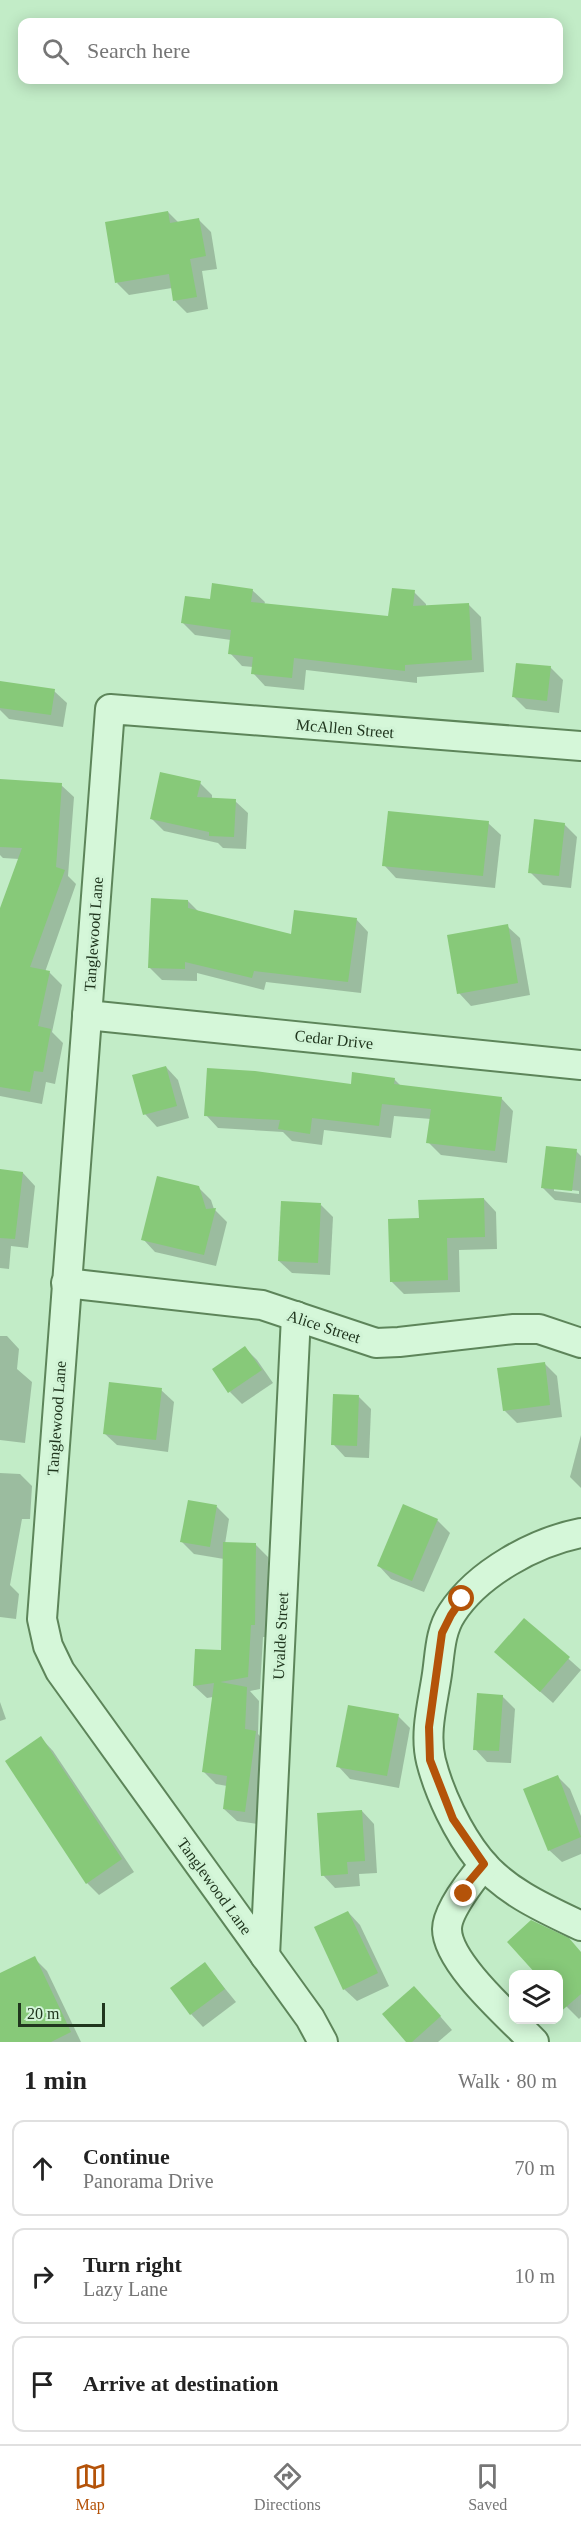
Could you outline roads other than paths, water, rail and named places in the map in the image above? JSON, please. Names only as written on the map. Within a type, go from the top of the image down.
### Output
[{"type":"street","name":"McAllen Street","points":[[110,709],[581,746]]},
{"type":"street","name":"Tanglewood Lane","points":[[110,709],[42,1591],[42,1619],[48,1646],[60,1671],[310,2018],[323,2042]]},
{"type":"street","name":"Cedar Drive","points":[[87,1015],[581,1065]]},
{"type":"street","name":"Alice Street","points":[[66,1283],[262,1305],[376,1342],[399,1342],[514,1329],[539,1329],[581,1343]]},
{"type":"street","name":"Uvalde Street","points":[[265,1956],[296,1316]]},
{"type":"street","points":[[581,1533],[555,1539],[490,1572],[462,1599],[442,1633],[429,1727],[430,1760],[453,1819],[484,1864],[501,1880],[539,1906],[581,1926]]},
{"type":"street","points":[[484,1864],[468,1883],[450,1915],[447,1928],[450,1943],[464,1969],[534,2042]]}]
